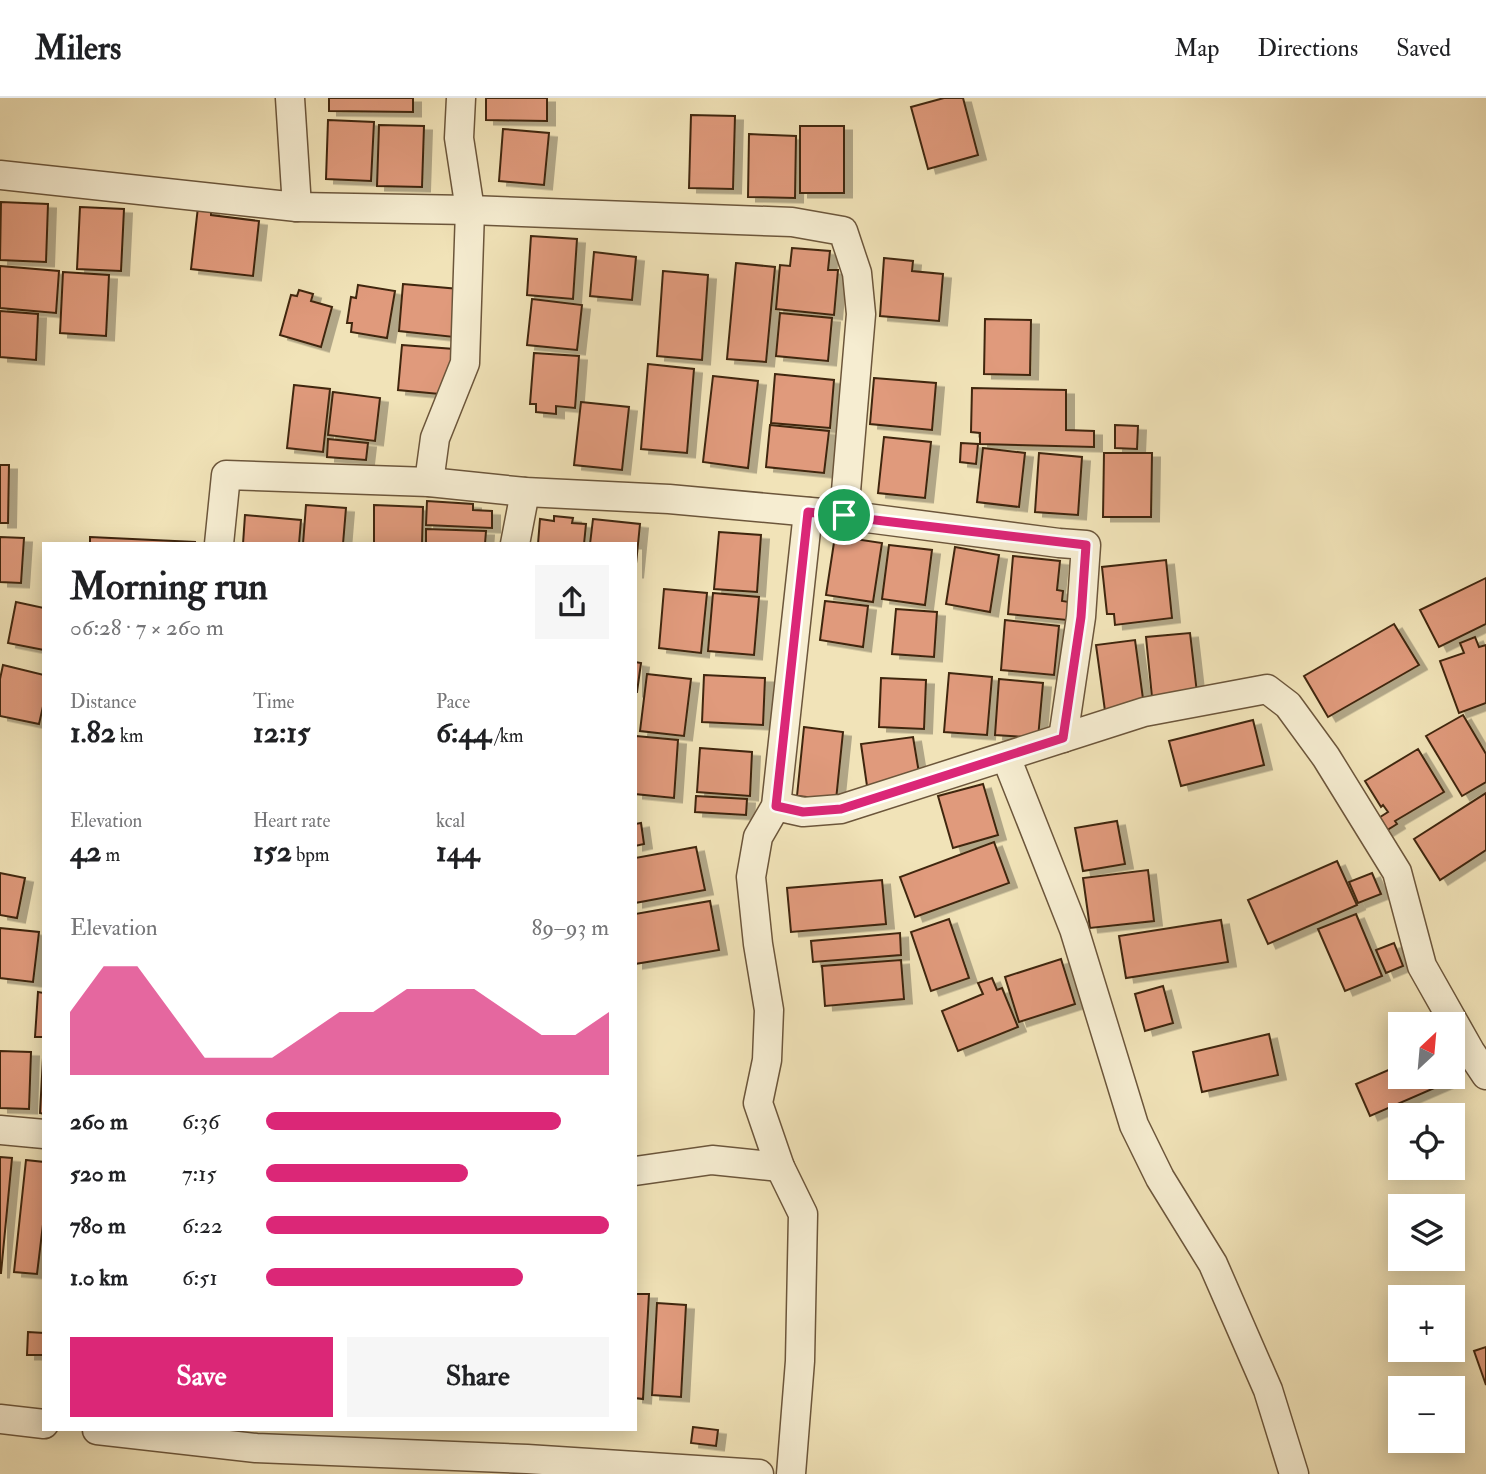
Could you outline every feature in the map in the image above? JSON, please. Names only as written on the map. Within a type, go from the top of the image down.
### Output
[{"type":"street","points":[[290,98],[297,207]]},
{"type":"street","points":[[429,482],[435,438],[465,363],[470,210],[459,138],[461,98]]},
{"type":"street","points":[[0,175],[297,207],[470,210],[792,222],[843,231],[858,273],[861,314],[844,515]]},
{"type":"street","points":[[219,542],[226,475],[429,482],[525,492],[669,499],[844,515],[1086,545],[1081,617],[1063,738]]},
{"type":"street","points":[[515,542],[525,492]]},
{"type":"street","points":[[791,1474],[800,1361],[803,1214],[780,1167],[758,1103],[767,1060],[769,1010],[751,877],[758,837],[776,806],[808,512]]},
{"type":"street","points":[[776,806],[803,812],[841,809],[1143,712],[1267,690],[1288,705],[1326,757],[1397,872],[1422,966],[1469,1051],[1486,1075]]},
{"type":"street","points":[[1006,757],[1074,929],[1134,1125],[1160,1178],[1213,1264],[1268,1390],[1294,1474]]},
{"type":"street","points":[[0,1130],[42,1134]]},
{"type":"street","points":[[637,1171],[712,1160],[780,1167]]},
{"type":"street","points":[[0,1419],[42,1424]]},
{"type":"street","points":[[106,1431],[256,1448],[527,1459],[759,1474]]},
{"type":"building","points":[[329,98],[413,98],[413,112],[329,111]]},
{"type":"building","points":[[486,98],[547,98],[547,121],[486,120]]},
{"type":"building","points":[[944,98],[963,98],[978,155],[928,169],[911,107]]},
{"type":"building","points":[[691,115],[735,116],[733,189],[689,188]]},
{"type":"building","points":[[328,120],[374,122],[371,181],[326,179]]},
{"type":"building","points":[[379,125],[424,126],[422,187],[377,186]]},
{"type":"building","points":[[800,126],[844,126],[844,193],[800,193]]},
{"type":"building","points":[[503,129],[549,133],[544,185],[499,181]]},
{"type":"building","points":[[749,134],[796,136],[795,198],[748,197]]},
{"type":"building","points":[[1,202],[48,204],[46,262],[0,260]]},
{"type":"building","points":[[80,207],[124,209],[121,271],[77,269]]},
{"type":"building","points":[[198,207],[211,209],[211,215],[259,221],[253,276],[191,269]]},
{"type":"building","points":[[531,236],[577,239],[573,299],[527,295]]},
{"type":"building","points":[[792,248],[830,251],[828,270],[838,270],[834,315],[776,309],[780,265],[790,266]]},
{"type":"building","points":[[594,252],[636,257],[632,300],[590,296]]},
{"type":"building","points":[[884,258],[913,261],[912,271],[943,274],[939,321],[880,316]]},
{"type":"building","points":[[736,263],[775,267],[766,362],[727,359]]},
{"type":"building","points":[[0,266],[59,271],[56,313],[0,308]]},
{"type":"building","points":[[663,271],[708,275],[702,360],[657,356]]},
{"type":"building","points":[[63,272],[109,275],[106,336],[60,333]]},
{"type":"building","points":[[403,284],[459,289],[454,337],[399,331]]},
{"type":"building","points":[[358,285],[395,291],[387,338],[351,332],[352,323],[347,323],[351,297],[356,298]]},
{"type":"building","points":[[299,290],[313,294],[311,301],[332,307],[321,347],[280,335],[291,295],[297,296]]},
{"type":"building","points":[[532,299],[582,305],[577,350],[527,345]]},
{"type":"building","points":[[0,311],[38,314],[36,360],[0,357]]},
{"type":"building","points":[[780,313],[832,318],[828,361],[776,356]]},
{"type":"building","points":[[985,319],[1031,320],[1030,375],[984,374]]},
{"type":"building","points":[[402,345],[454,349],[450,395],[398,390]]},
{"type":"building","points":[[534,353],[579,356],[575,408],[556,406],[556,414],[536,412],[536,404],[530,404]]},
{"type":"building","points":[[648,364],[694,369],[687,453],[641,449]]},
{"type":"building","points":[[775,374],[834,380],[830,428],[771,423]]},
{"type":"building","points":[[713,376],[758,381],[748,468],[703,462]]},
{"type":"building","points":[[874,378],[936,383],[932,430],[870,424]]},
{"type":"building","points":[[294,385],[330,389],[323,452],[287,448]]},
{"type":"building","points":[[972,388],[1066,390],[1066,430],[1094,431],[1094,447],[980,444],[980,433],[971,432]]},
{"type":"building","points":[[333,392],[380,398],[375,441],[328,435]]},
{"type":"building","points":[[581,402],[629,407],[622,470],[574,465]]},
{"type":"building","points":[[770,425],[829,431],[824,473],[766,467]]},
{"type":"building","points":[[1115,425],[1138,426],[1137,449],[1115,448]]},
{"type":"building","points":[[884,437],[931,442],[925,498],[878,493]]},
{"type":"building","points":[[328,439],[368,443],[366,460],[327,457]]},
{"type":"building","points":[[961,443],[978,444],[976,464],[960,462]]},
{"type":"building","points":[[983,448],[1025,453],[1019,507],[977,502]]},
{"type":"building","points":[[1039,453],[1082,457],[1078,515],[1035,512]]},
{"type":"building","points":[[1104,453],[1152,453],[1151,517],[1103,517]]},
{"type":"building","points":[[0,465],[9,465],[8,523],[0,523]]},
{"type":"building","points":[[427,501],[473,504],[473,510],[492,511],[492,528],[426,525]]},
{"type":"building","points":[[306,505],[346,508],[343,542],[303,542]]},
{"type":"building","points":[[374,505],[423,507],[422,542],[374,542]]},
{"type":"building","points":[[245,515],[301,520],[299,542],[243,542]]},
{"type":"building","points":[[554,516],[573,518],[572,523],[586,524],[584,542],[538,542],[540,519],[554,521]]},
{"type":"building","points":[[593,519],[640,524],[637,554],[637,542],[590,542]]},
{"type":"building","points":[[426,529],[486,531],[485,542],[426,542]]},
{"type":"building","points":[[719,532],[761,535],[757,592],[714,589]]},
{"type":"building","points":[[835,536],[882,543],[873,602],[826,595]]},
{"type":"building","points":[[0,537],[24,538],[21,583],[0,582]]},
{"type":"building","points":[[90,537],[195,542],[90,542]]},
{"type":"building","points":[[889,545],[932,550],[925,605],[882,599]]},
{"type":"building","points":[[955,547],[999,555],[990,612],[946,604]]},
{"type":"building","points":[[1013,556],[1060,561],[1057,590],[1063,591],[1062,601],[1069,602],[1067,620],[1008,614]]},
{"type":"building","points":[[1166,560],[1172,618],[1115,625],[1114,614],[1107,614],[1102,567]]},
{"type":"building","points":[[1486,578],[1486,624],[1439,647],[1420,610]]},
{"type":"building","points":[[664,589],[707,593],[701,653],[659,648]]},
{"type":"building","points":[[713,593],[759,597],[754,655],[708,651]]},
{"type":"building","points":[[825,601],[868,606],[863,647],[820,640]]},
{"type":"building","points":[[16,602],[42,608],[42,650],[8,643]]},
{"type":"building","points":[[896,609],[937,612],[934,657],[892,654]]},
{"type":"building","points":[[1005,620],[1059,626],[1054,675],[1001,670]]},
{"type":"building","points":[[1394,624],[1419,665],[1328,717],[1304,676]]},
{"type":"building","points":[[1190,633],[1197,693],[1152,697],[1146,637]]},
{"type":"building","points":[[1475,637],[1479,647],[1486,645],[1486,703],[1459,713],[1440,661],[1464,653],[1460,643]]},
{"type":"building","points":[[1135,640],[1144,706],[1105,711],[1096,645]]},
{"type":"building","points":[[637,662],[641,663],[637,692]]},
{"type":"building","points":[[3,665],[42,675],[42,711],[39,724],[0,716],[0,679]]},
{"type":"building","points":[[949,673],[992,677],[987,735],[944,732]]},
{"type":"building","points":[[647,674],[691,679],[684,736],[640,731]]},
{"type":"building","points":[[704,675],[765,678],[763,725],[702,722]]},
{"type":"building","points":[[881,678],[926,680],[924,729],[879,727]]},
{"type":"building","points":[[999,679],[1043,683],[1038,738],[995,735]]},
{"type":"building","points":[[1463,715],[1486,754],[1486,782],[1462,796],[1426,736]]},
{"type":"building","points":[[1253,720],[1264,765],[1181,786],[1169,741]]},
{"type":"building","points":[[804,727],[843,732],[836,800],[797,796]]},
{"type":"building","points":[[637,736],[678,740],[674,798],[637,794]]},
{"type":"building","points":[[913,737],[920,779],[867,786],[861,744]]},
{"type":"building","points":[[700,748],[752,752],[750,796],[697,792]]},
{"type":"building","points":[[1418,749],[1444,792],[1395,821],[1397,824],[1384,832],[1377,819],[1388,812],[1383,805],[1381,807],[1365,781]]},
{"type":"building","points":[[983,784],[998,835],[953,848],[938,796]]},
{"type":"building","points":[[1486,793],[1486,850],[1440,880],[1414,839]]},
{"type":"building","points":[[696,796],[747,799],[746,815],[695,812]]},
{"type":"building","points":[[1117,821],[1125,864],[1083,871],[1075,828]]},
{"type":"building","points":[[641,823],[644,844],[637,846],[637,824]]},
{"type":"building","points":[[994,842],[1009,883],[915,917],[900,877]]},
{"type":"building","points":[[696,847],[705,890],[637,903],[637,858]]},
{"type":"building","points":[[1337,861],[1357,905],[1268,944],[1248,900]]},
{"type":"building","points":[[1148,870],[1154,921],[1090,928],[1083,878]]},
{"type":"building","points":[[0,873],[25,878],[17,918],[0,915]]},
{"type":"building","points":[[1372,873],[1381,894],[1358,903],[1349,882]]},
{"type":"building","points":[[882,880],[886,924],[791,932],[787,888]]},
{"type":"building","points":[[710,901],[719,950],[637,964],[637,914]]},
{"type":"building","points":[[1356,914],[1382,976],[1345,991],[1318,929]]},
{"type":"building","points":[[949,919],[969,978],[931,991],[911,932]]},
{"type":"building","points":[[1221,920],[1228,962],[1126,978],[1119,936]]},
{"type":"building","points":[[0,928],[39,932],[33,982],[0,978]]},
{"type":"building","points":[[900,933],[901,955],[813,962],[811,941]]},
{"type":"building","points":[[1394,943],[1403,966],[1386,973],[1376,950]]},
{"type":"building","points":[[1061,959],[1075,1004],[1019,1022],[1005,977]]},
{"type":"building","points":[[901,960],[904,999],[825,1006],[822,966]]},
{"type":"building","points":[[992,978],[997,990],[1002,988],[1018,1027],[958,1051],[942,1011],[983,994],[978,983]]},
{"type":"building","points":[[1163,986],[1173,1023],[1145,1031],[1135,994]]},
{"type":"building","points":[[38,992],[42,993],[42,1037],[35,1037]]},
{"type":"building","points":[[1269,1034],[1278,1075],[1202,1092],[1193,1052]]},
{"type":"building","points":[[0,1051],[31,1052],[29,1109],[0,1108]]},
{"type":"building","points":[[1388,1070],[1388,1089],[1432,1089],[1400,1103],[1388,1103],[1388,1108],[1370,1116],[1356,1084]]},
{"type":"building","points":[[42,1076],[42,1114],[40,1113]]},
{"type":"building","points":[[0,1157],[12,1158],[1,1273],[0,1273]]},
{"type":"building","points":[[26,1160],[42,1162],[42,1233],[37,1274],[14,1272]]},
{"type":"building","points":[[637,1294],[649,1294],[643,1399],[637,1398]]},
{"type":"building","points":[[657,1303],[686,1305],[681,1397],[652,1395]]},
{"type":"building","points":[[28,1332],[42,1333],[42,1355],[27,1355]]},
{"type":"building","points":[[1486,1347],[1486,1385],[1474,1351]]},
{"type":"building","points":[[693,1427],[718,1430],[716,1446],[691,1443]]},
{"type":"route","points":[[808,512],[844,515],[1086,545],[1081,617],[1063,738],[841,809],[803,812],[776,806],[808,512]]}]
